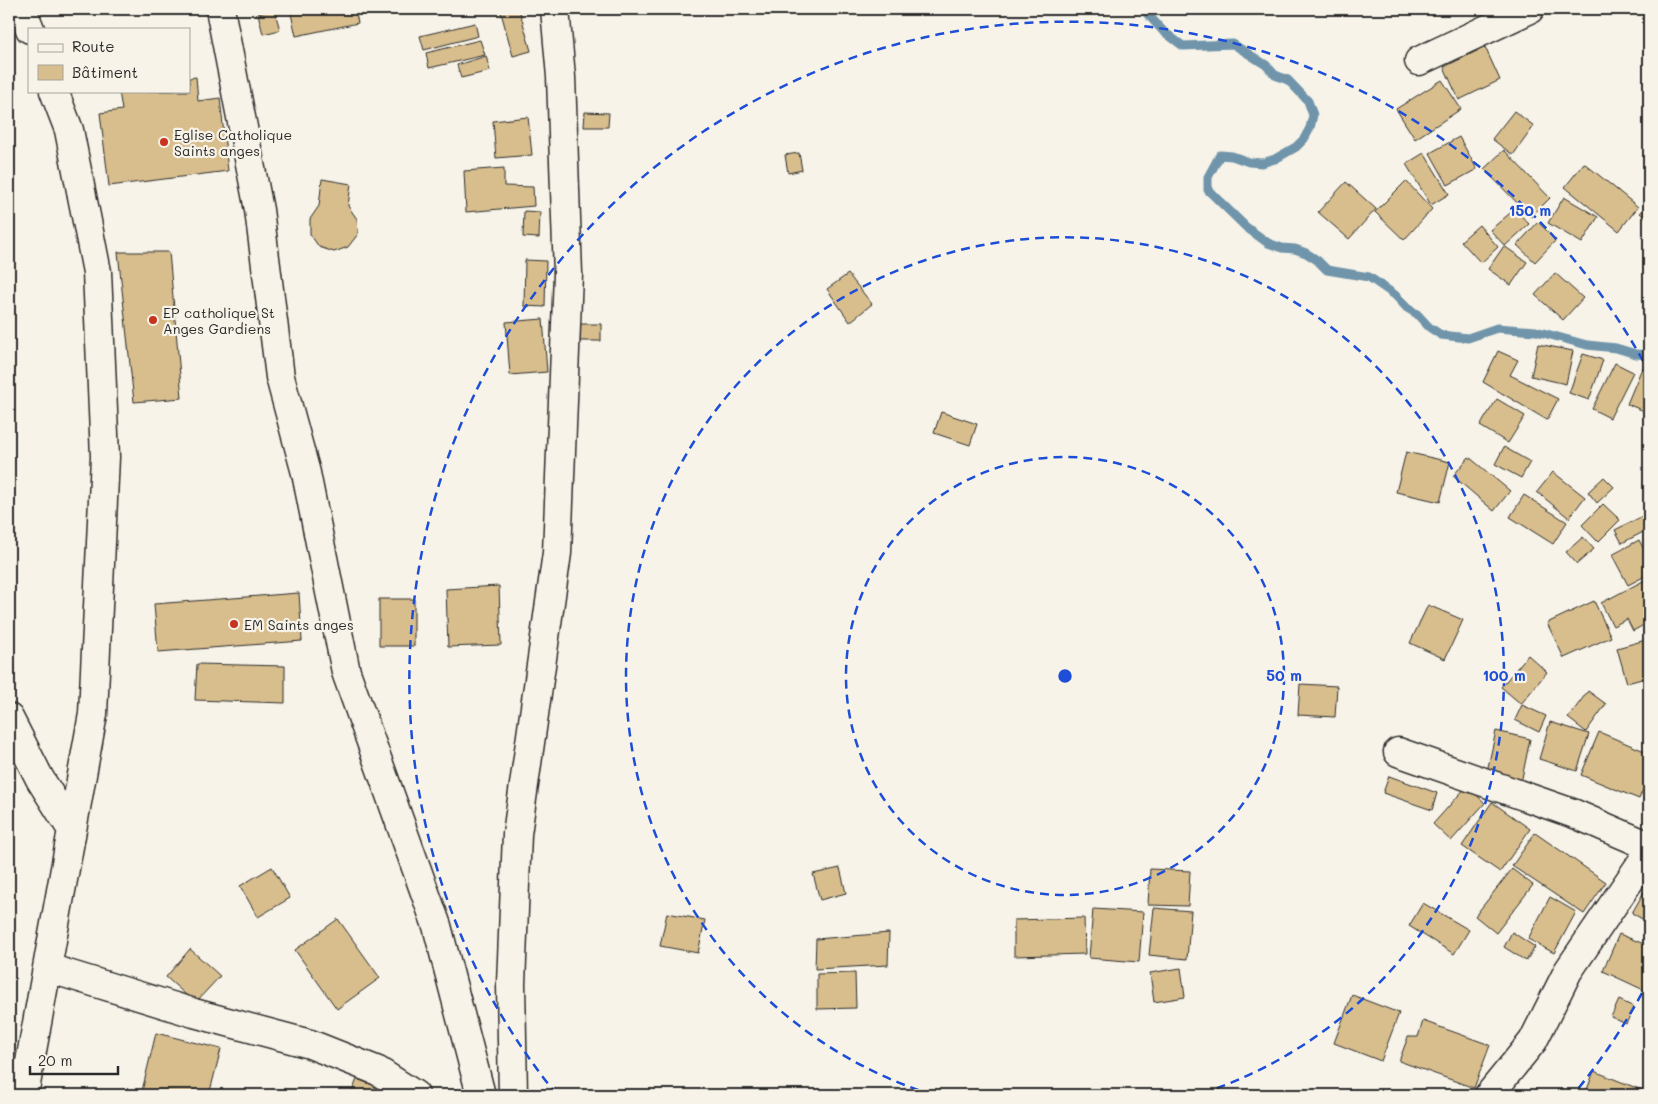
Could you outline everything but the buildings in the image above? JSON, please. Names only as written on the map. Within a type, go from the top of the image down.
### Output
[{"type":"street","points":[[22,9],[30,28]]},
{"type":"street","points":[[220,9],[259,210],[280,378],[306,473],[346,672],[437,926],[481,1095]]},
{"type":"street","points":[[513,1095],[512,984],[518,834],[557,553],[568,274],[562,77],[555,9]]},
{"type":"street","points":[[1419,61],[1530,9]]},
{"type":"street","points":[[24,1095],[93,714],[105,457],[97,272],[69,130],[54,92]]},
{"type":"street","points":[[9,718],[40,779],[72,830]]},
{"type":"street","points":[[1398,752],[1575,814],[1649,846]]},
{"type":"street","points":[[1489,1095],[1533,1041],[1568,971],[1649,852]]},
{"type":"street","points":[[48,968],[194,1013],[310,1044],[378,1071],[415,1095]]},
{"type":"waterway","points":[[1143,9],[1163,31],[1183,46],[1233,44],[1266,65],[1275,75],[1288,80],[1308,101],[1313,115],[1310,128],[1304,139],[1296,147],[1275,159],[1262,163],[1220,155],[1208,177],[1208,190],[1246,227],[1268,243],[1306,253],[1327,270],[1369,277],[1395,295],[1407,308],[1417,314],[1429,327],[1441,335],[1468,338],[1497,328],[1536,331],[1587,345],[1616,348],[1636,354],[1649,355]]},
{"type":"place","name":"Eglise Catholique Saints anges","points":[[164,142]]},
{"type":"place","name":"EP catholique St Anges Gardiens","points":[[153,320]]},
{"type":"place","name":"EM Saints anges","points":[[234,624]]}]
